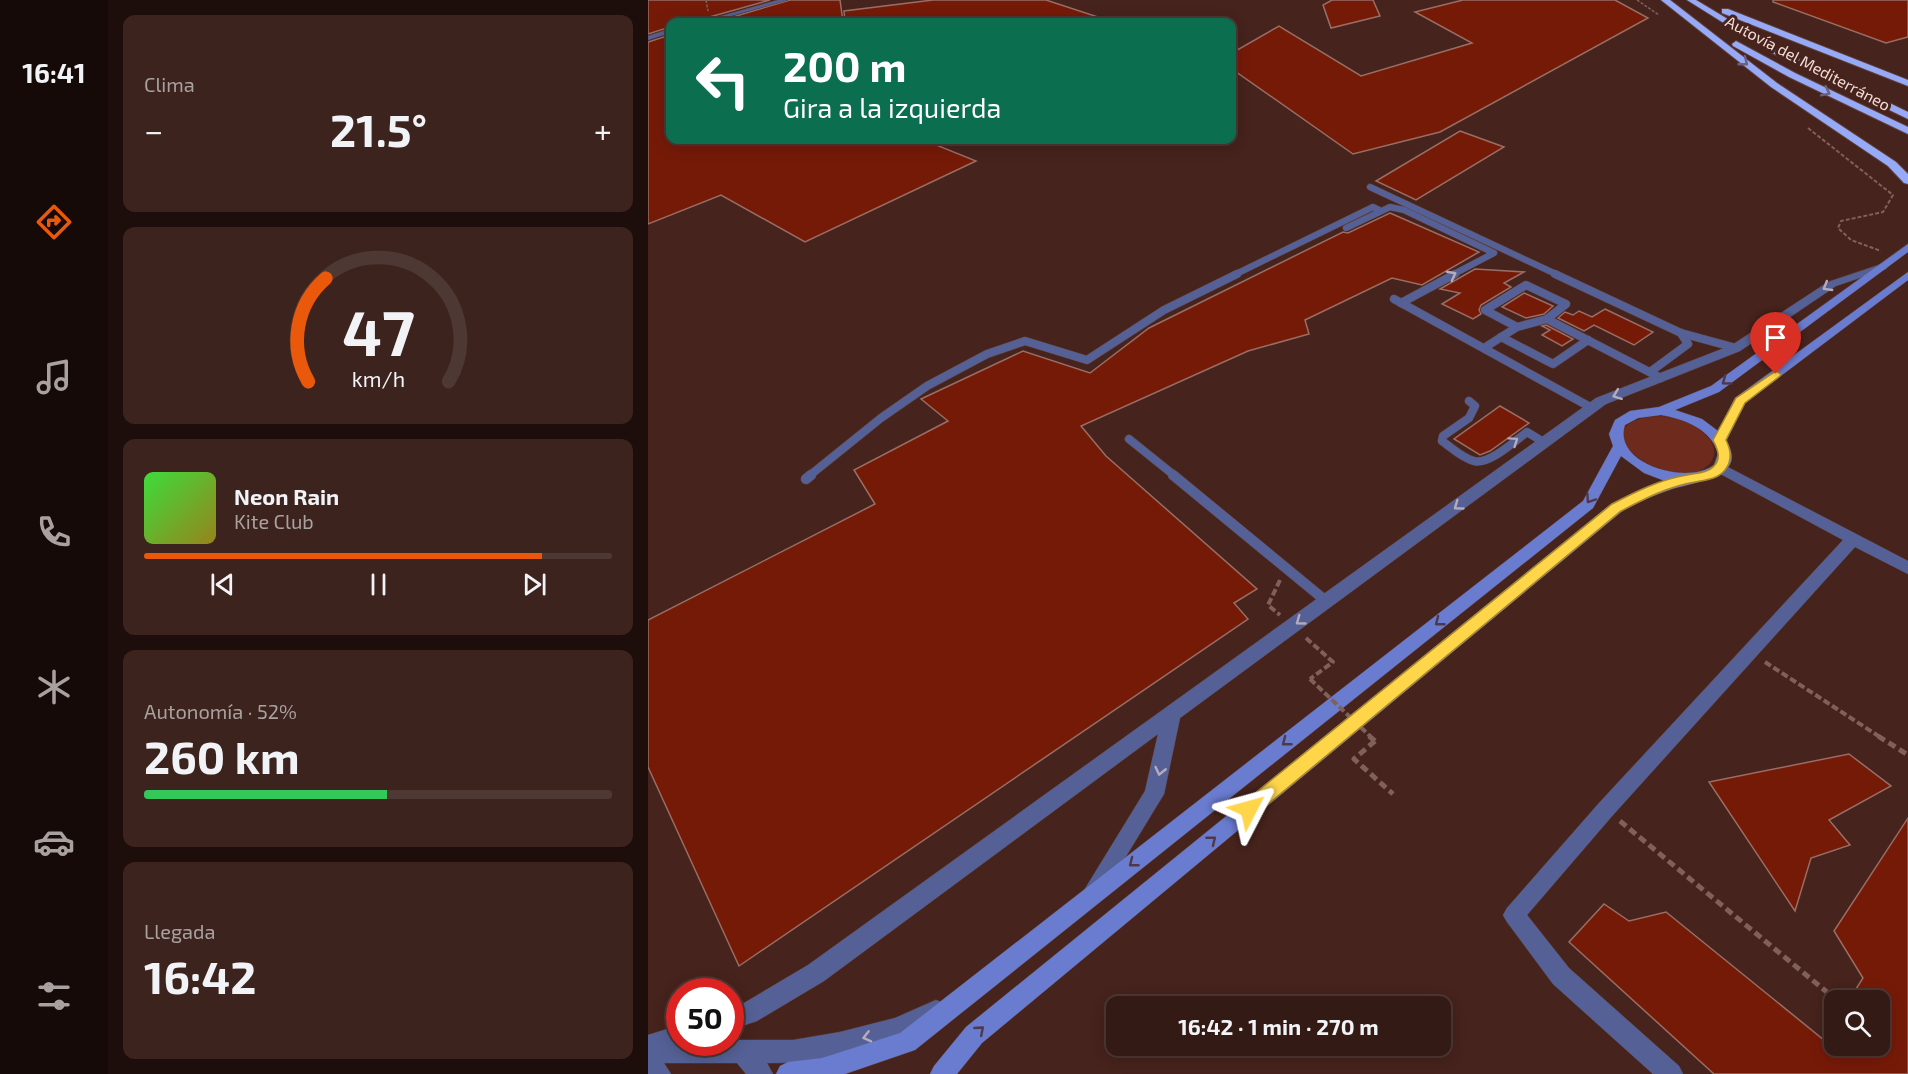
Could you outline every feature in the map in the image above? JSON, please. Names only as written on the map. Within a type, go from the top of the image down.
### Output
[{"type":"highway","name":"Autovía del Mediterráneo","points":[[1666,0],[1766,61],[1908,131]]},
{"type":"highway","points":[[1666,0],[1774,85],[1892,164],[1908,181]]},
{"type":"highway","name":"Autovía del Mediterráneo","points":[[1690,0],[1773,50],[1908,116]]},
{"type":"highway","points":[[1702,0],[1754,23],[1908,83]]},
{"type":"main road","points":[[1683,480],[1663,477],[1644,470],[1629,460],[1619,448],[1615,438],[1616,428],[1622,420],[1632,415],[1661,411],[1715,389],[1908,247]]},
{"type":"main road","points":[[1719,440],[1740,401],[1908,275]]},
{"type":"main road","points":[[942,1074],[974,1035],[1616,508],[1642,494],[1683,480],[1705,477],[1720,468],[1725,459],[1719,440],[1695,421],[1661,411]]},
{"type":"main road","points":[[788,1074],[829,1072],[907,1042],[1588,504],[1619,448]]},
{"type":"street","points":[[718,18],[785,0]]},
{"type":"street","points":[[648,38],[666,32]]},
{"type":"street","points":[[744,1015],[816,974],[1601,401],[1655,375],[1736,348],[1832,284],[1888,261]]},
{"type":"street","points":[[1720,468],[1908,568]]},
{"type":"street","points":[[1671,1074],[1561,976],[1514,915],[1606,809],[1853,539]]},
{"type":"street","points":[[1089,898],[1154,794],[1172,714]]},
{"type":"street","points":[[744,1051],[793,1052],[840,1044],[897,1029],[960,1000]]},
{"type":"street","points":[[648,1049],[666,1042]]},
{"type":"street","points":[[648,1049],[666,1049]]},
{"type":"street","points":[[744,1053],[761,1074]]},
{"type":"street","points":[[648,1063],[659,1074]]},
{"type":"lane","points":[[1370,187],[1681,333],[1736,348]]},
{"type":"lane","points":[[806,479],[881,418],[918,392],[987,354],[1025,341],[1088,360],[1164,310],[1373,207],[1379,210]]},
{"type":"lane","points":[[1280,254],[1286,255],[1390,207],[1404,210],[1494,253],[1397,301],[1592,408]]},
{"type":"lane","points":[[1484,348],[1517,327],[1547,319],[1566,304],[1526,285],[1485,310],[1517,327]]},
{"type":"lane","points":[[1547,319],[1655,375],[1688,344],[1681,333]]},
{"type":"lane","points":[[1501,338],[1553,364],[1588,340]]},
{"type":"lane","points":[[1468,401],[1475,406],[1470,418],[1443,436],[1442,441],[1469,459],[1479,462],[1487,460],[1527,432],[1545,443]]},
{"type":"lane","points":[[1129,439],[1326,601]]},
{"type":"path","points":[[1637,0],[1663,18]]},
{"type":"path","points":[[1802,123],[1893,195],[1883,212],[1852,216],[1841,221],[1838,228],[1851,240],[1888,261]]},
{"type":"path","points":[[1316,646],[1333,662],[1310,679],[1375,741],[1354,759],[1393,794]]},
{"type":"path","points":[[1749,652],[1908,755]]},
{"type":"path","points":[[1606,809],[1824,990]]},
{"type":"shaded area","points":[[1660,416],[1683,421],[1703,432],[1710,439],[1714,453],[1709,465],[1695,472],[1668,471],[1651,465],[1627,446],[1623,436],[1626,427],[1638,420]]},
{"type":"building","points":[[648,0],[770,0],[706,18],[666,18],[666,28],[648,34]]},
{"type":"building","points":[[790,0],[840,0],[842,18],[729,18]]},
{"type":"building","points":[[933,0],[1046,0],[1101,18],[845,18],[844,11]]},
{"type":"building","points":[[1332,0],[1373,0],[1380,16],[1331,28],[1323,5]]},
{"type":"building","points":[[1463,0],[1615,0],[1648,18],[1440,132],[1353,154],[1236,72],[1236,51],[1279,26],[1361,76],[1472,43],[1415,12]]},
{"type":"building","points":[[1773,0],[1908,0],[1908,37],[1886,43],[1773,2]]},
{"type":"building","points":[[666,36],[666,144],[934,144],[976,161],[805,242],[721,195],[648,224],[648,42]]},
{"type":"building","points":[[1460,131],[1504,147],[1416,200],[1376,181]]},
{"type":"building","points":[[1390,213],[1479,252],[1422,285],[1392,278],[1305,320],[1309,334],[1248,351],[1081,426],[1106,456],[1257,589],[1234,603],[1248,619],[739,966],[648,767],[648,620],[875,504],[854,470],[948,421],[921,399],[1023,351],[1090,373],[1149,328],[1343,232],[1348,233]]},
{"type":"building","points":[[1475,269],[1524,272],[1504,283],[1511,287],[1481,305],[1479,310],[1481,314],[1473,319],[1442,304],[1460,293],[1440,289]]},
{"type":"building","points":[[1524,293],[1553,306],[1544,314],[1526,318],[1502,307]]},
{"type":"building","points":[[1605,309],[1653,332],[1634,345],[1594,325],[1584,331],[1558,318],[1565,312],[1573,315],[1579,311],[1592,317]]},
{"type":"building","points":[[1546,325],[1573,339],[1562,346],[1542,335],[1550,330],[1542,326]]},
{"type":"building","points":[[1500,406],[1529,423],[1490,451],[1480,455],[1454,439]]},
{"type":"building","points":[[1849,754],[1891,786],[1829,820],[1850,845],[1811,858],[1795,911],[1709,782]]},
{"type":"building","points":[[1908,818],[1908,1074],[1714,1074],[1569,942],[1604,904],[1629,921],[1666,912],[1824,1040],[1824,1056],[1890,1056],[1890,990],[1855,990],[1863,978],[1834,931]]},
{"type":"route","points":[[1249,809],[1616,508],[1642,494],[1683,480],[1711,475],[1720,468],[1725,459],[1719,440],[1740,401],[1776,374]]}]
